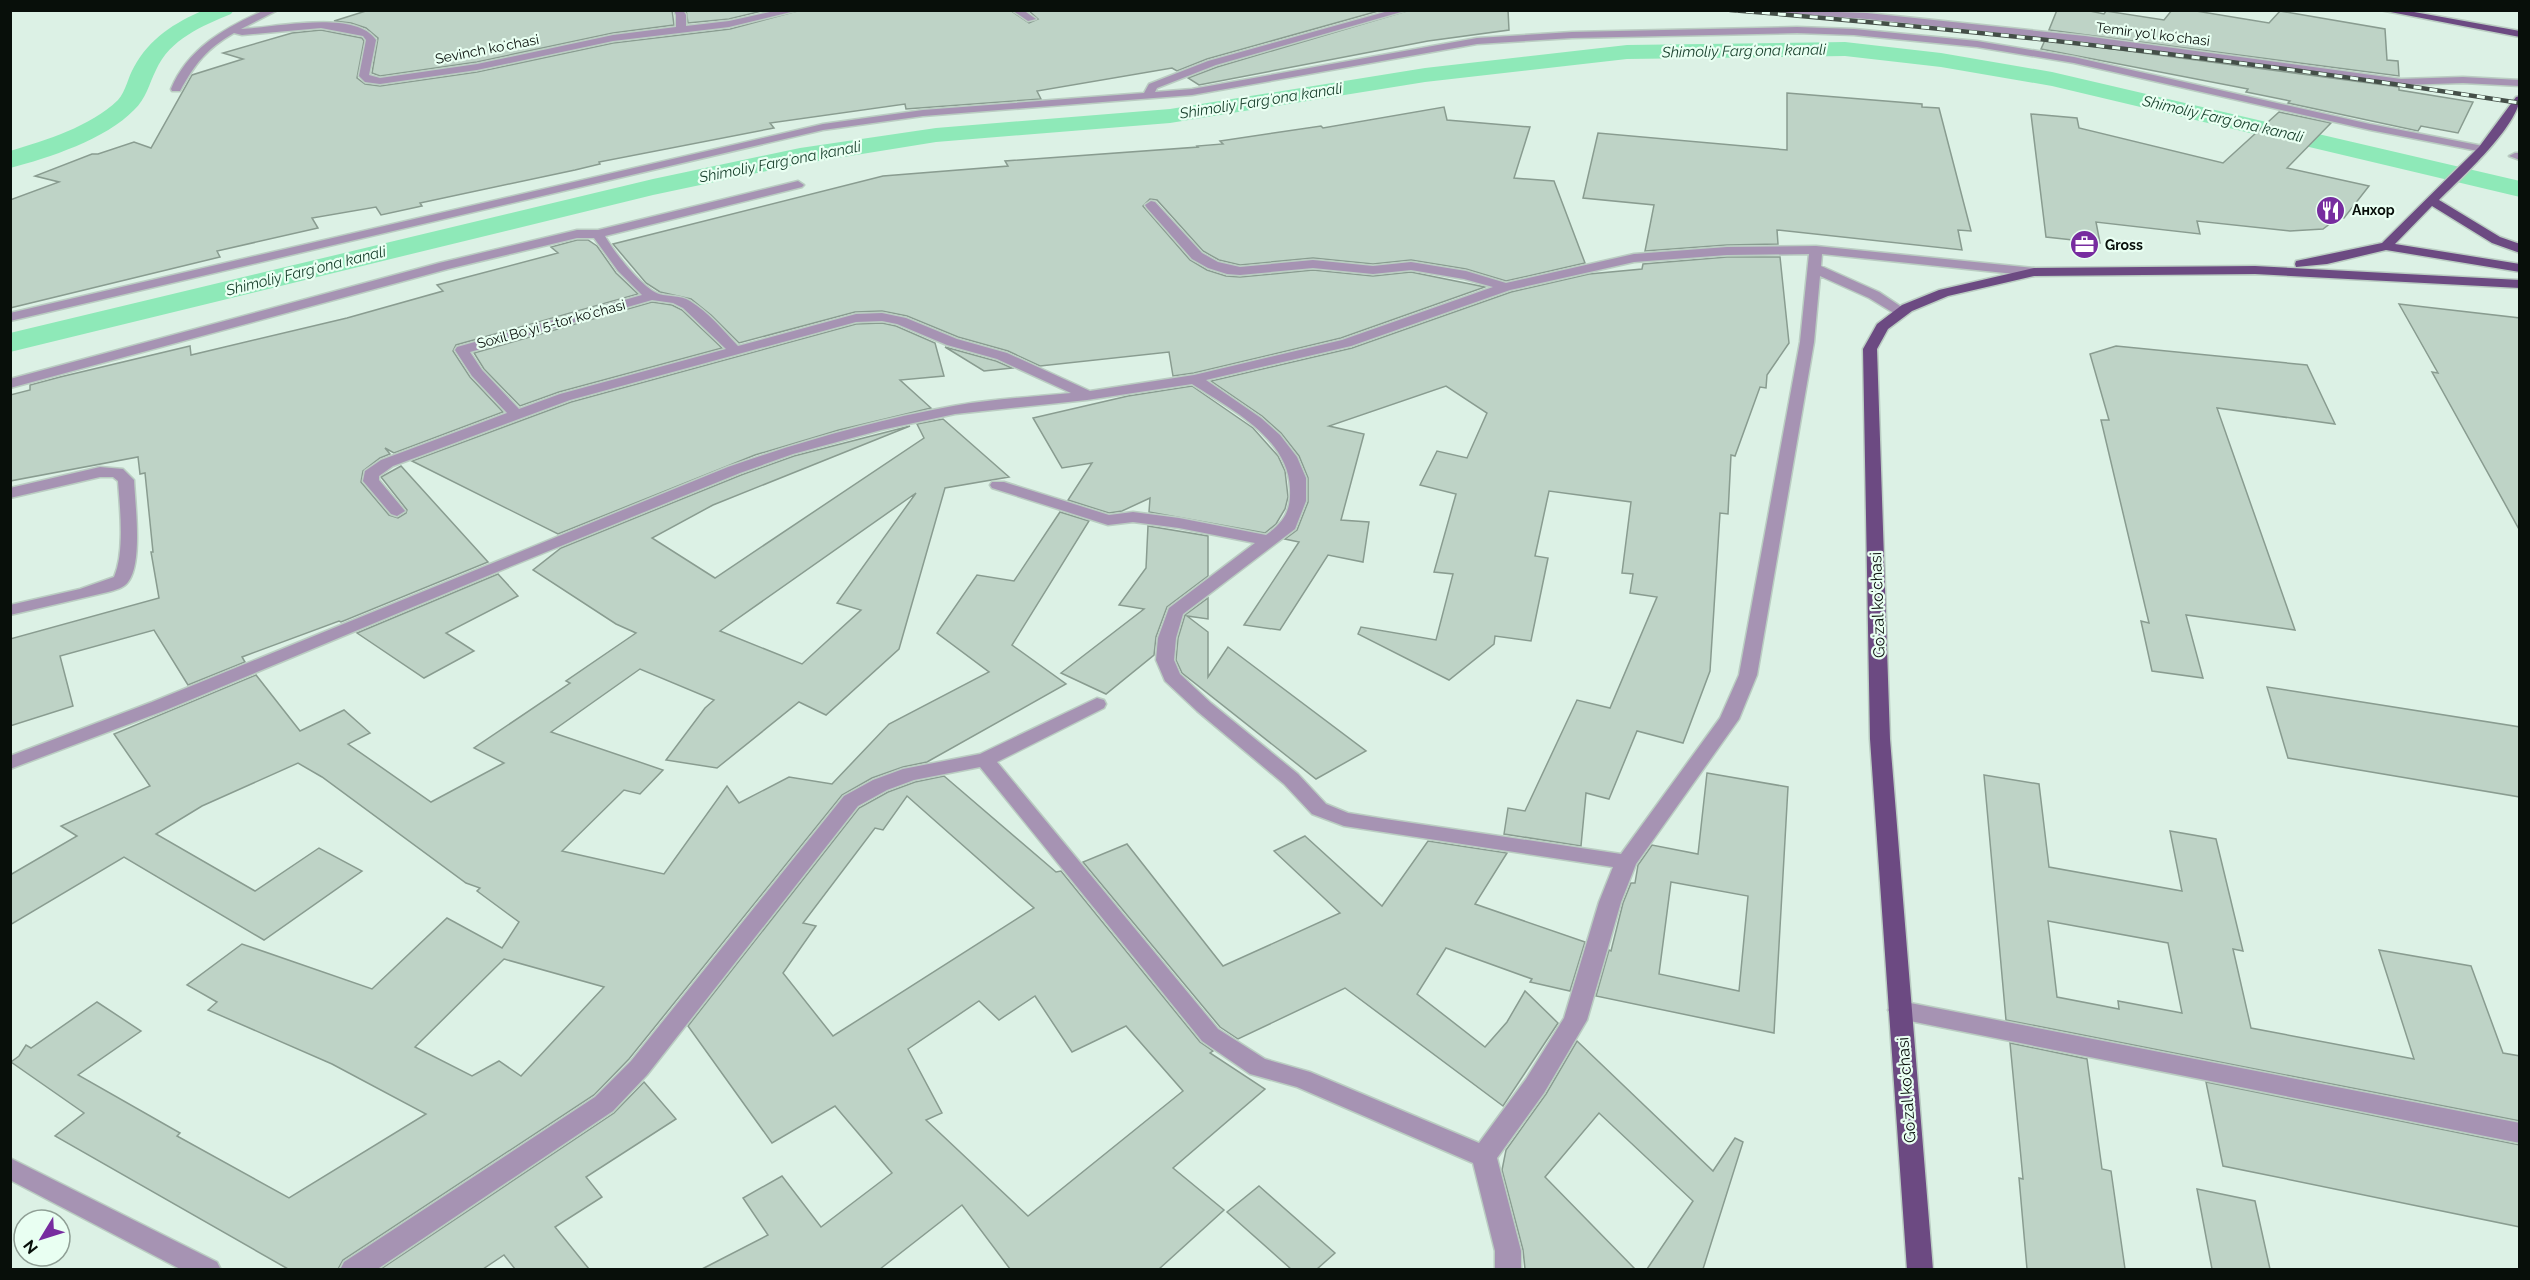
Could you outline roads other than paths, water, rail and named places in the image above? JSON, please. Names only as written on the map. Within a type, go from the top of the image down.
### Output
[{"type":"main road","points":[[2384,10],[2520,34]]},
{"type":"main road","points":[[2439,10],[2499,19]]},
{"type":"main road","points":[[2386,246],[2483,149],[2520,99]]},
{"type":"main road","points":[[2436,196],[2496,240],[2520,249]]},
{"type":"main road","points":[[2255,270],[2327,260],[2386,246],[2520,268]]},
{"type":"main road","points":[[2255,270],[2520,284]]},
{"type":"main road","name":"Goʻzal koʻchasi","points":[[1920,1269],[1880,739],[1870,349],[1882,327],[1907,308],[1944,293],[2034,272],[2255,270]]},
{"type":"street","points":[[176,89],[187,68],[233,30],[274,10]]},
{"type":"street","points":[[678,10],[681,30]]},
{"type":"street","name":"Sevinch koʻchasi","points":[[233,30],[242,32],[314,25],[350,27],[367,34],[371,40],[364,76],[369,80],[380,81],[477,67],[613,38],[729,24],[795,10]]},
{"type":"street","points":[[1016,10],[1031,20]]},
{"type":"street","points":[[1147,97],[1153,86],[1212,63],[1404,10]]},
{"type":"street","name":"Temir yoʻl koʻchasi","points":[[1782,10],[1867,16],[2085,39],[2401,82],[2463,80],[2520,83]]},
{"type":"street","points":[[10,317],[823,127],[923,113],[1147,97],[1239,85],[1477,41],[1584,34],[1797,30],[1854,32],[1977,45],[2074,60],[2370,127],[2483,149]]},
{"type":"street","points":[[10,384],[444,266],[577,234],[598,234],[798,185]]},
{"type":"street","points":[[1151,206],[1197,256],[1213,266],[1227,270],[1240,271],[1313,264],[1373,270],[1411,266],[1466,275],[1506,287]]},
{"type":"street","name":"Soxil Boʻyi 5-tor koʻchasi","points":[[598,234],[616,261],[652,296]]},
{"type":"street","points":[[10,763],[159,706],[734,470],[788,451],[879,426],[955,410],[1087,396],[1194,379],[1346,343],[1506,287],[1634,258],[1727,251],[1815,259],[2034,272]]},
{"type":"street","points":[[1815,259],[1902,312]]},
{"type":"street","points":[[1484,1156],[1535,1086],[1575,1020],[1610,902],[1626,862],[1729,719],[1748,675],[1807,342],[1815,259]]},
{"type":"street","name":"Soxil Boʻyi 5-tor koʻchasi","points":[[516,414],[463,355],[462,350],[652,296],[679,300],[691,308],[736,351]]},
{"type":"street","points":[[397,511],[371,481],[371,474],[376,468],[565,397],[856,318],[882,317],[901,321],[952,342],[1002,356],[1087,396]]},
{"type":"street","points":[[1194,379],[1249,415],[1281,442],[1290,455],[1299,491],[1296,512],[1289,526],[1175,612],[1167,638],[1165,660],[1172,677],[1204,707],[1291,778],[1319,809],[1344,819],[1626,862]]},
{"type":"street","points":[[10,493],[100,472],[117,472],[126,480],[128,510],[126,571],[121,580],[103,588],[10,610]]},
{"type":"street","points":[[998,485],[1108,520],[1133,517],[1269,541]]},
{"type":"street","points":[[353,1269],[604,1104],[639,1068],[851,801],[880,785],[910,774],[985,760],[1097,704]]},
{"type":"street","points":[[985,760],[1210,1035],[1258,1067],[1302,1079],[1484,1156]]},
{"type":"street","points":[[1900,1010],[2520,1133]]},
{"type":"street","points":[[1484,1156],[1508,1251],[1508,1269]]},
{"type":"street","points":[[10,1168],[208,1269]]},
{"type":"waterway","points":[[10,160],[71,138],[115,114],[132,97],[145,68],[160,46],[188,25],[224,10]]},
{"type":"waterway","name":"Shimoliy Fargʻona kanali","points":[[10,343],[653,187],[800,156],[936,135],[1170,116],[1425,75],[1627,52],[1845,49],[1941,60],[2052,79],[2520,189]]},
{"type":"railway","points":[[1730,10],[2126,49],[2323,74],[2520,103]]},
{"type":"place","name":"Анхор","points":[[2331,210]]},
{"type":"place","name":"Gross","points":[[2084,245]]}]
